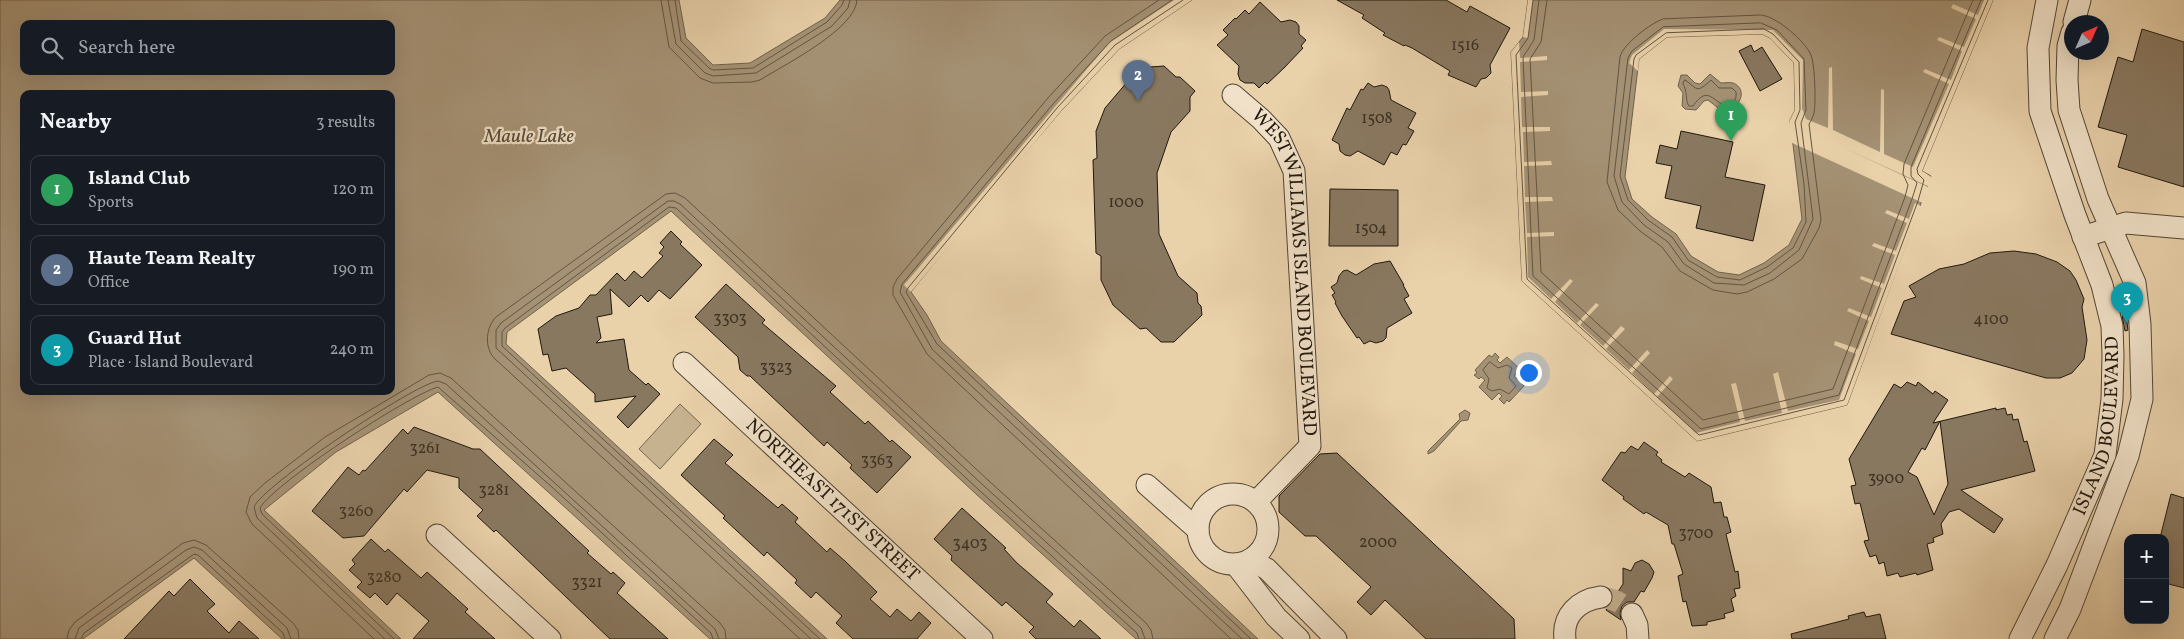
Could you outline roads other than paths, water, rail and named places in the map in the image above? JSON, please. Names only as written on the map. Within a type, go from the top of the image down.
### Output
[{"type":"street","name":"ISLAND BOULEVARD","points":[[2020,639],[2057,566],[2105,455],[2112,399],[2112,326],[2102,284],[2083,237],[2040,111],[2038,48],[2047,0]]},
{"type":"street","points":[[2076,15],[2080,0]]},
{"type":"street","name":"ISLAND BOULEVARD","points":[[2055,639],[2070,609],[2128,456],[2142,399],[2140,324],[2135,283],[2098,199],[2070,110],[2067,80],[2068,60]]},
{"type":"street","name":"WEST WILLIAMS ISLAND BOULEVARD","points":[[1233,96],[1261,119],[1279,138],[1294,171],[1310,446],[1256,502]]},
{"type":"street","points":[[2083,237],[2126,223],[2184,228]]},
{"type":"street","name":"NORTHEAST 171ST STREET","points":[[684,363],[982,639]]},
{"type":"street","points":[[1147,485],[1198,530]]},
{"type":"street","points":[[1243,562],[1257,556],[1265,546],[1268,522],[1264,511],[1256,502],[1245,496],[1233,494],[1222,496],[1212,501],[1204,509],[1199,519],[1200,541],[1205,551],[1213,559],[1224,563],[1243,562],[1267,569],[1336,639]]},
{"type":"street","points":[[437,535],[550,639]]},
{"type":"street","points":[[1243,562],[1276,617],[1299,639]]},
{"type":"street","points":[[1566,639],[1566,624],[1570,614],[1578,605],[1589,599],[1601,597]]},
{"type":"street","points":[[1632,614],[1637,625],[1638,639]]},
{"type":"water","name":"Maule Lake","points":[[0,0],[679,0],[686,38],[713,65],[750,63],[825,18],[840,0],[1192,0],[1119,49],[1061,111],[911,292],[927,315],[941,341],[1258,639],[1136,639],[976,494],[671,211],[507,332],[506,344],[827,639],[710,639],[438,392],[336,452],[264,510],[401,639],[282,639],[194,558],[83,639],[0,639]]},
{"type":"water","points":[[1528,0],[1993,0],[1922,171],[1931,176],[1847,405],[1697,441],[1522,281],[1511,52],[1523,37]],"holes":[[[1762,34],[1770,38],[1794,63],[1795,110],[1790,120],[1802,219],[1789,245],[1764,263],[1739,275],[1718,272],[1691,256],[1676,234],[1652,217],[1632,199],[1625,177],[1639,59],[1667,37]]]},
{"type":"water","points":[[1710,74],[1721,83],[1733,83],[1738,86],[1741,93],[1739,102],[1729,111],[1722,111],[1708,100],[1704,101],[1696,110],[1685,109],[1682,106],[1683,93],[1678,86],[1681,75],[1687,75],[1695,83],[1700,84]]},
{"type":"water","points":[[1495,353],[1499,357],[1497,360],[1500,363],[1507,357],[1520,369],[1514,376],[1517,379],[1520,376],[1524,381],[1522,384],[1524,386],[1509,402],[1507,400],[1504,404],[1499,399],[1502,396],[1499,393],[1492,400],[1479,387],[1485,380],[1481,377],[1479,379],[1474,375],[1477,373],[1475,370],[1489,355],[1492,357]]},
{"type":"water","points":[[1465,410],[1470,413],[1468,420],[1461,421],[1434,451],[1428,454],[1428,451],[1460,419],[1459,414]]},
{"type":"tunnel","points":[[1601,597],[1618,602],[1632,614]]},
{"type":"place","name":"Haute Team Realty","points":[[1138,101]]},
{"type":"place","name":"Island Club","points":[[1731,141]]},
{"type":"place","name":"Guard Hut","points":[[2127,323]]}]
